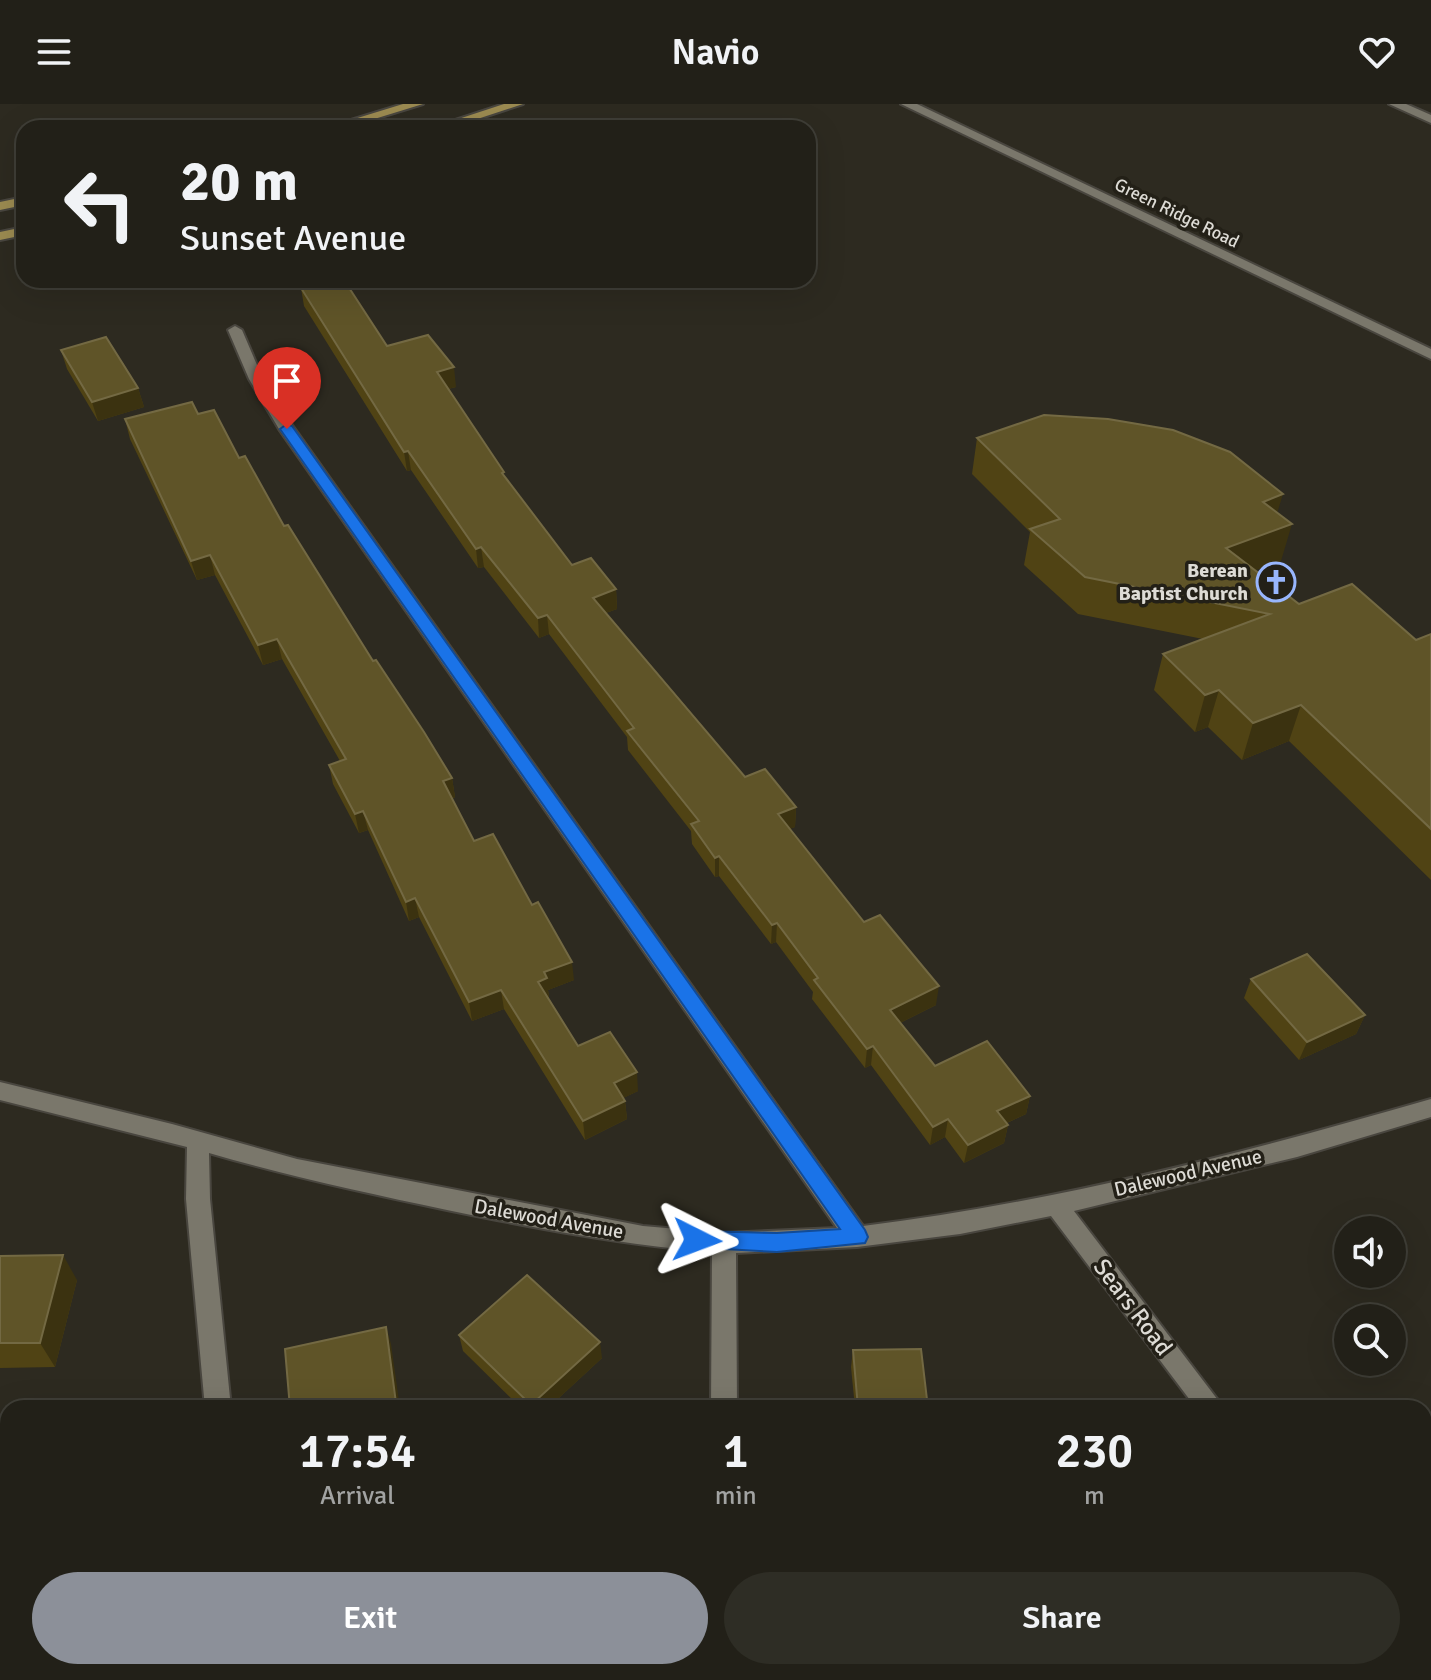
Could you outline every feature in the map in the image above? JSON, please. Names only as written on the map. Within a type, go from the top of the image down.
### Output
[{"type":"main road","points":[[360,120],[417,104]]},
{"type":"main road","points":[[464,120],[517,104]]},
{"type":"street","name":"Green Ridge Road","points":[[907,104],[1431,355]]},
{"type":"street","points":[[1395,104],[1431,119]]},
{"type":"street","points":[[235,330],[256,379],[287,429],[857,1237]]},
{"type":"street","name":"Dalewood Avenue","points":[[0,1091],[297,1169],[643,1236],[724,1243],[857,1237],[960,1224],[1056,1205],[1297,1147],[1431,1108]]},
{"type":"street","points":[[198,1141],[198,1199],[217,1400]]},
{"type":"street","name":"Sears Road","points":[[1056,1205],[1205,1400]]},
{"type":"street","points":[[724,1243],[724,1400]]},
{"type":"building","points":[[301,288],[349,288],[387,346],[428,335],[454,367],[437,372],[502,473],[572,565],[591,558],[616,589],[593,598],[745,777],[765,769],[796,807],[778,814],[864,922],[880,915],[939,986],[890,1010],[935,1066],[987,1041],[1030,1096],[997,1111],[1008,1125],[968,1145],[948,1119],[933,1127],[873,1046],[867,1049],[814,980],[818,978],[777,923],[772,925],[719,856],[715,858],[691,824],[699,821],[627,731],[634,728],[547,615],[538,618],[481,547],[476,549],[408,451],[404,452]]},
{"type":"building","points":[[106,337],[138,388],[92,402],[61,350]]},
{"type":"building","points":[[192,402],[198,414],[214,410],[239,458],[245,456],[284,526],[288,525],[373,661],[376,660],[424,732],[452,778],[443,781],[474,841],[493,834],[532,905],[538,902],[572,962],[544,972],[547,978],[538,982],[578,1046],[610,1032],[637,1072],[614,1083],[625,1101],[583,1121],[501,990],[469,1002],[415,898],[406,902],[363,811],[355,814],[329,765],[346,759],[277,639],[258,645],[210,555],[191,561],[125,419]]},
{"type":"building","points":[[1044,415],[1108,419],[1173,430],[1230,452],[1283,494],[1263,502],[1292,524],[1226,548],[1299,604],[1352,584],[1416,640],[1431,634],[1431,829],[1301,705],[1253,723],[1219,690],[1205,695],[1163,654],[1270,614],[1085,577],[1030,529],[1060,519],[977,438]]},
{"type":"building","points":[[1307,954],[1365,1015],[1307,1042],[1251,979]]},
{"type":"building","points":[[63,1255],[40,1343],[0,1343],[0,1256]]},
{"type":"building","points":[[527,1275],[600,1342],[536,1400],[526,1400],[459,1335]]},
{"type":"building","points":[[386,1327],[396,1400],[289,1400],[285,1349]]},
{"type":"building","points":[[921,1349],[927,1400],[857,1400],[853,1350]]},
{"type":"place","name":"Berean Baptist Church","points":[[1276,582]]},
{"type":"route","points":[[287,429],[857,1237],[777,1243],[697,1240]]}]
